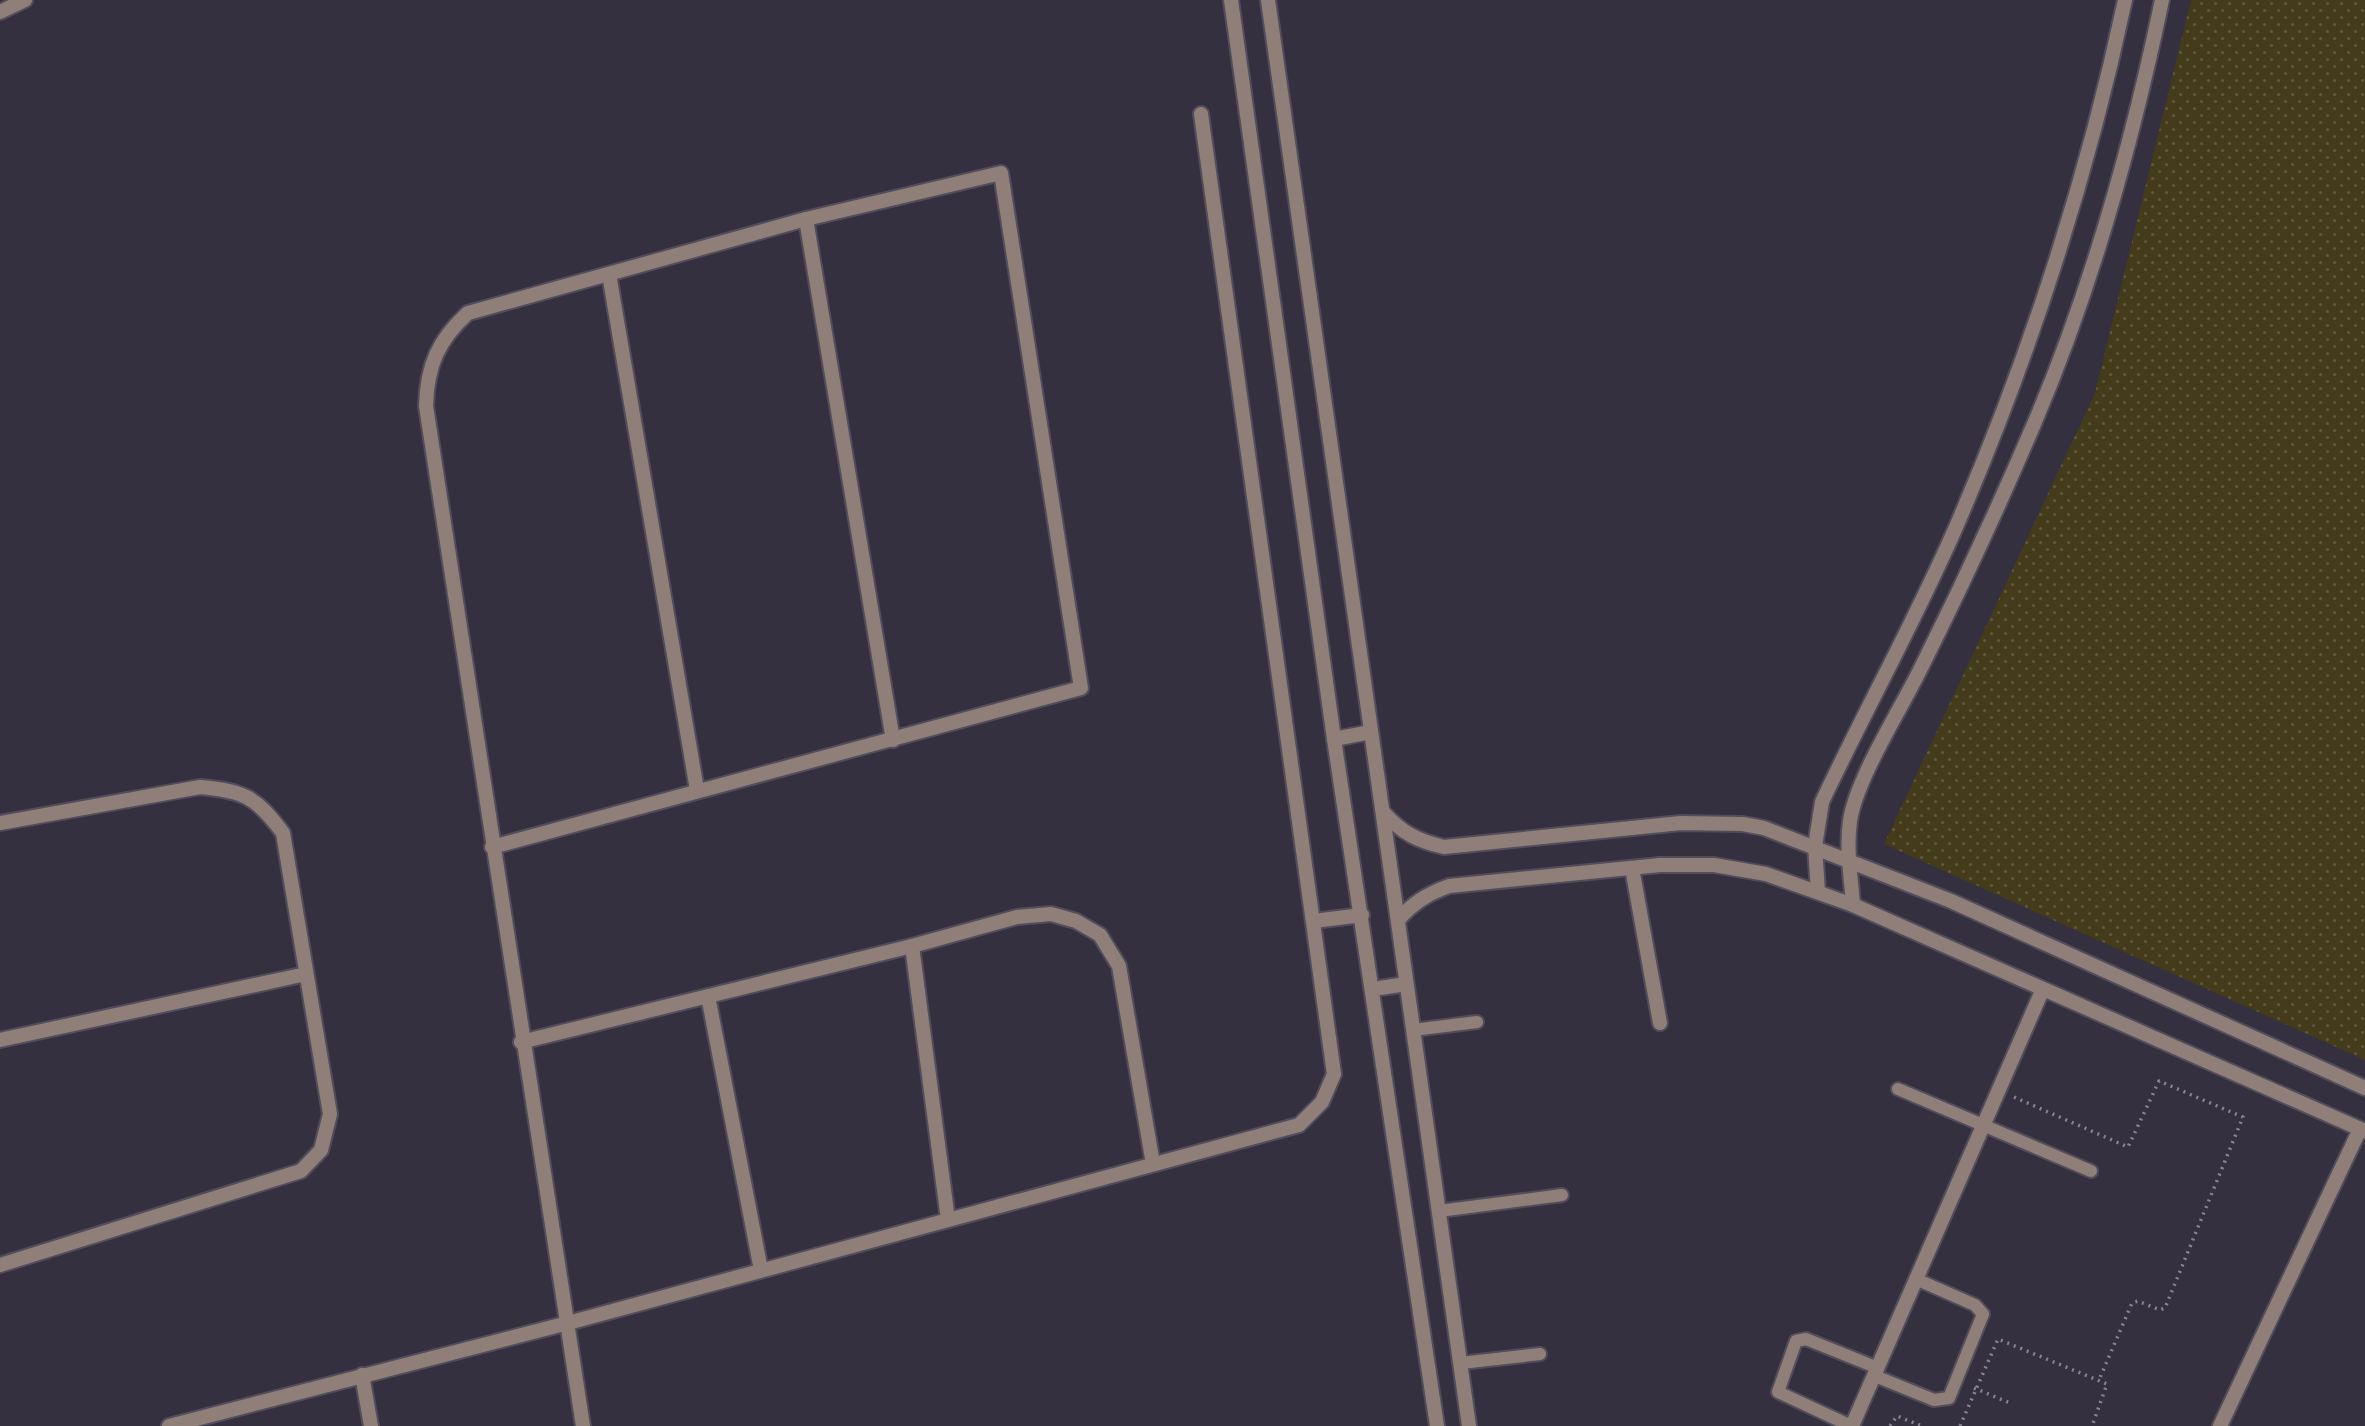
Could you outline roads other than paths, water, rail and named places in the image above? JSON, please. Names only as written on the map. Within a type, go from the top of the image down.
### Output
[{"type":"street","points":[[0,12],[25,0]]},
{"type":"street","points":[[1231,0],[1334,738],[1437,1426]]},
{"type":"street","points":[[1268,0],[1469,1426]]},
{"type":"street","points":[[1818,892],[1815,846],[1822,802],[1931,580],[2004,412],[2045,298],[2081,183],[2125,0]]},
{"type":"street","points":[[1853,905],[1849,859],[1850,820],[1854,802],[1954,602],[2035,423],[2078,309],[2115,194],[2146,76],[2162,0]]},
{"type":"street","points":[[171,1426],[1299,1125],[1322,1101],[1334,1074],[1201,114]]},
{"type":"street","points":[[492,847],[1081,688],[1001,173],[806,219],[468,313],[441,342],[426,379],[426,406],[492,847],[583,1426]]},
{"type":"street","points":[[806,219],[893,740]]},
{"type":"street","points":[[609,274],[697,790]]},
{"type":"street","points":[[1334,738],[1371,732]]},
{"type":"street","points":[[0,822],[200,787],[233,790],[262,806],[283,833],[330,1114],[321,1150],[301,1171],[0,1265]]},
{"type":"street","points":[[1383,813],[1399,830],[1420,842],[1444,848],[1650,825],[1712,822],[1764,828],[1951,901],[2365,1088]]},
{"type":"street","points":[[1398,920],[1411,905],[1428,893],[1449,886],[1632,868],[1714,865],[1766,874],[1853,905],[2363,1130],[2220,1426]]},
{"type":"street","points":[[1632,868],[1660,1023]]},
{"type":"street","points":[[522,1042],[912,946],[1017,917],[1051,914],[1076,921],[1100,935],[1119,965],[1153,1164]]},
{"type":"street","points":[[1314,921],[1362,915]]},
{"type":"street","points":[[912,946],[948,1220]]},
{"type":"street","points":[[0,1040],[306,974]]},
{"type":"street","points":[[1373,989],[1406,984]]},
{"type":"street","points":[[1852,1426],[1918,1280],[2042,990]]},
{"type":"street","points":[[708,996],[761,1270]]},
{"type":"street","points":[[362,1375],[371,1426]]},
{"type":"lane","points":[[1413,1030],[1478,1022]]},
{"type":"lane","points":[[1898,1089],[2091,1171]]},
{"type":"lane","points":[[1439,1211],[1562,1195]]},
{"type":"lane","points":[[1852,1426],[1778,1392],[1796,1341],[1806,1339],[1934,1401],[1949,1398],[1983,1314],[1975,1305],[1918,1280]]},
{"type":"lane","points":[[1461,1363],[1540,1354]]}]
